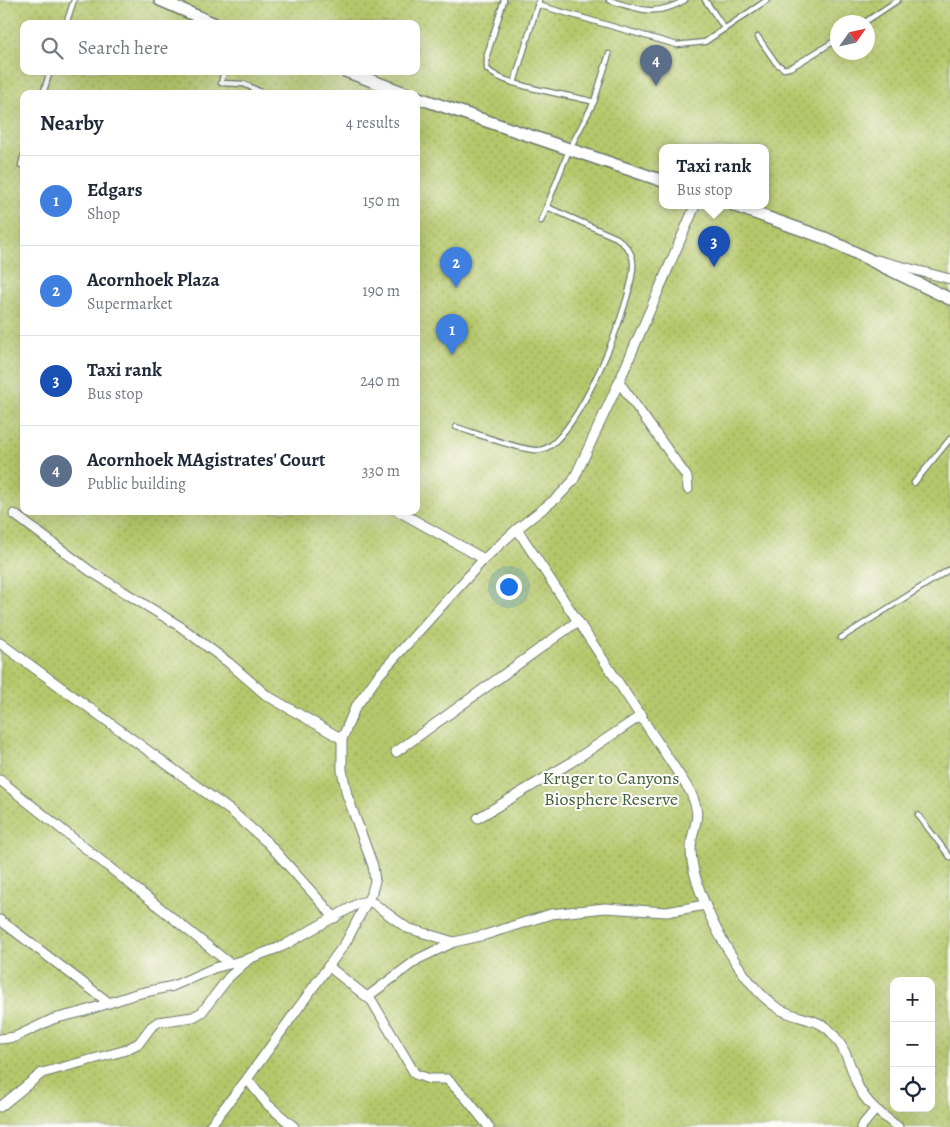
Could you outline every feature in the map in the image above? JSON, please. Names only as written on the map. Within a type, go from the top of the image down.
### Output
[{"type":"street","points":[[160,0],[206,20]]},
{"type":"street","points":[[356,75],[397,90]]},
{"type":"street","points":[[420,97],[568,150],[659,180]]},
{"type":"street","points":[[209,1127],[247,1079],[346,942],[368,901],[375,881],[373,866],[346,795],[342,770],[342,739],[355,708],[378,676],[484,559],[517,529],[558,497],[573,480],[619,382],[694,209]]},
{"type":"street","points":[[743,209],[825,238],[950,299]]},
{"type":"street","points":[[867,257],[950,279]]},
{"type":"street","points":[[619,382],[687,477],[688,489]]},
{"type":"street","points":[[14,514],[90,571],[181,627],[266,695],[342,739]]},
{"type":"street","points":[[405,515],[484,559]]},
{"type":"street","points":[[517,529],[642,715],[697,806],[698,818],[691,847],[691,862],[705,905],[750,982],[759,993],[784,1012],[820,1023],[833,1034],[847,1054],[857,1084],[875,1110],[898,1127]]},
{"type":"street","points":[[396,752],[578,621]]},
{"type":"street","points":[[0,643],[231,811],[268,843],[335,918]]},
{"type":"street","points":[[478,818],[586,752],[642,715]]},
{"type":"street","points":[[0,780],[229,963]]},
{"type":"street","points":[[0,1045],[53,1019],[82,1012],[108,1002],[173,986],[229,963],[248,959],[283,946],[353,906],[368,901]]},
{"type":"street","points":[[368,901],[407,928],[454,942]]},
{"type":"street","points":[[368,997],[386,981],[418,959],[454,942],[485,935],[551,914],[604,908],[667,912],[705,905]]},
{"type":"street","points":[[0,920],[108,1002]]},
{"type":"street","points":[[0,1107],[42,1073],[124,1051],[139,1043],[151,1027],[158,1022],[193,1017],[202,1012],[229,977],[248,959]]},
{"type":"street","points":[[328,966],[368,997],[415,1074],[429,1079],[447,1079],[466,1098],[489,1127]]},
{"type":"street","points":[[0,1038],[15,1037]]},
{"type":"street","points":[[247,1079],[267,1104],[294,1127]]},
{"type":"street","points":[[861,1127],[875,1110]]},
{"type":"lane","points":[[67,20],[74,0]]},
{"type":"lane","points":[[504,0],[487,55],[487,69],[491,73],[514,83],[594,102]]},
{"type":"lane","points":[[609,0],[629,7],[662,11],[685,0]]},
{"type":"lane","points":[[705,0],[725,29]]},
{"type":"lane","points":[[514,83],[538,2],[677,45],[705,42],[766,0]]},
{"type":"lane","points":[[875,15],[898,0]]},
{"type":"lane","points":[[758,37],[776,63],[784,69],[792,67],[830,44]]},
{"type":"lane","points":[[541,221],[568,150],[594,102],[609,54]]},
{"type":"lane","points":[[44,90],[49,75]]},
{"type":"lane","points":[[223,75],[220,83],[234,82],[257,90]]},
{"type":"lane","points":[[456,427],[531,450],[548,448],[570,425],[594,382],[610,345],[632,275],[632,255],[617,238],[546,207]]},
{"type":"lane","points":[[914,483],[950,439]]},
{"type":"lane","points":[[841,638],[950,569]]},
{"type":"lane","points":[[918,815],[950,857]]},
{"type":"green space","name":"Kruger to Canyons Biosphere Reserve","points":[[0,0],[950,0],[950,1127],[0,1127]]},
{"type":"place","name":"Acornhoek MAgistrates' Court","points":[[656,86]]},
{"type":"place","name":"Taxi rank","points":[[714,267]]},
{"type":"place","name":"Acornhoek Plaza","points":[[456,288]]},
{"type":"place","name":"Edgars","points":[[452,355]]}]
